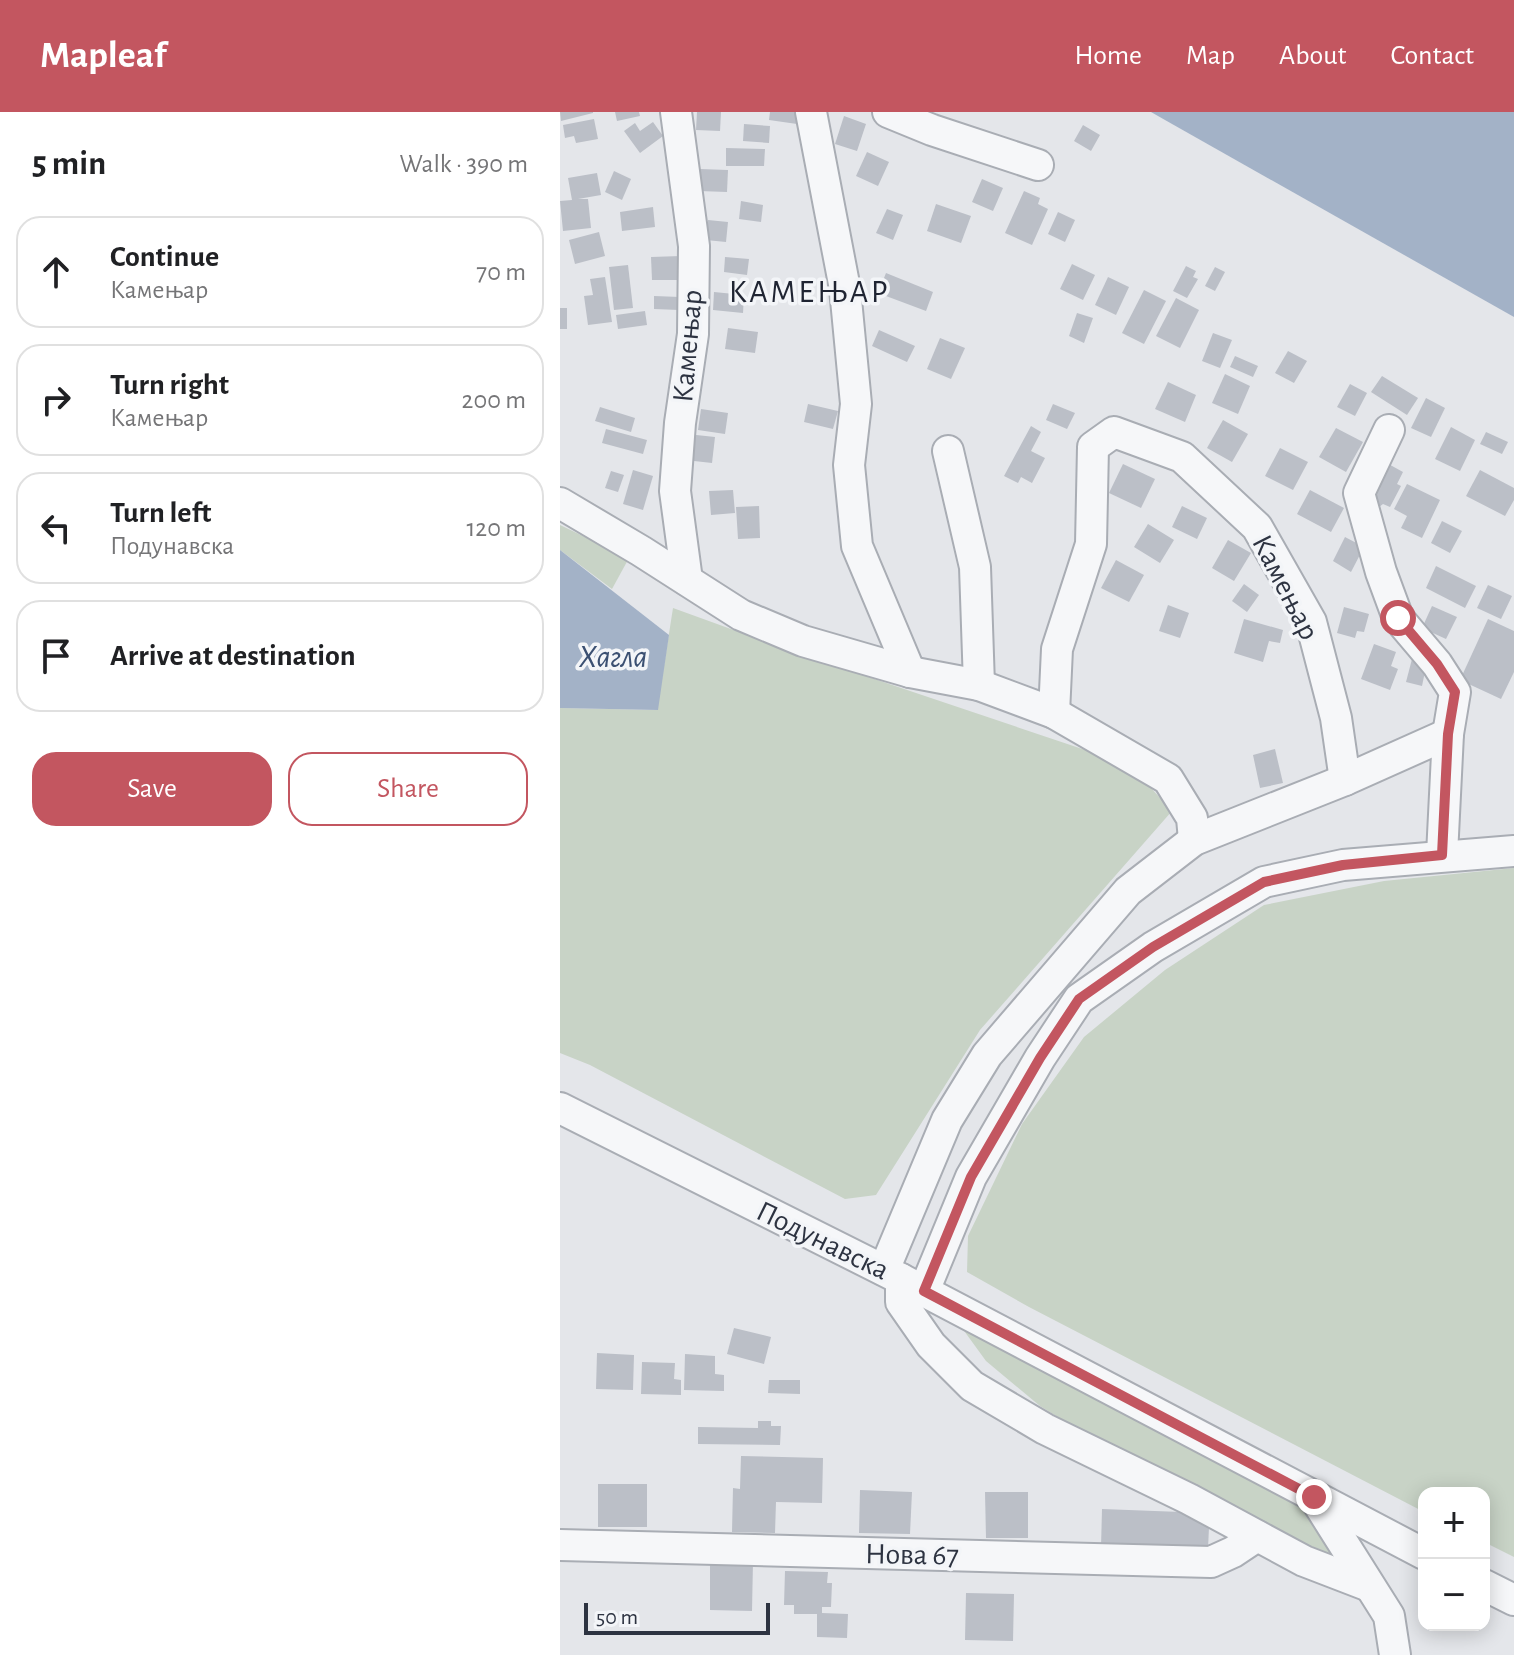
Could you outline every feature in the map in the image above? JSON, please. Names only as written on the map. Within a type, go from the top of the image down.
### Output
[{"type":"street","name":"Камењар","points":[[676,112],[694,246],[693,334],[680,423],[675,491],[687,580]]},
{"type":"street","points":[[811,112],[845,289],[856,404],[849,465],[857,546],[910,672]]},
{"type":"street","points":[[888,112],[1038,165]]},
{"type":"street","points":[[1389,430],[1359,493],[1392,604],[1407,631],[1437,664],[1455,692],[1448,734],[1442,855]]},
{"type":"street","name":"Камењар","points":[[1054,713],[1057,649],[1091,544],[1093,447],[1114,432],[1182,457],[1257,527],[1311,622],[1336,718],[1345,780]]},
{"type":"street","points":[[948,451],[975,567],[979,685]]},
{"type":"street","points":[[560,503],[741,615],[803,641],[910,672],[979,685],[1054,713],[1168,779],[1192,818],[1194,840]]},
{"type":"street","points":[[1369,1586],[1304,1561],[1189,1499],[1045,1429],[972,1386],[931,1345],[901,1302],[903,1280],[947,1120],[987,1055],[1128,891],[1194,840],[1345,780],[1448,734]]},
{"type":"street","points":[[903,1280],[971,1177],[1040,1058],[1079,999],[1153,947],[1264,882],[1343,865],[1514,851]]},
{"type":"street","name":"Подунавска","points":[[560,1108],[903,1280],[1418,1551]]},
{"type":"street","points":[[1314,1497],[1389,1616],[1395,1655]]},
{"type":"street","name":"Нова 67","points":[[560,1545],[1211,1562],[1257,1536]]},
{"type":"street","points":[[1490,1588],[1514,1600]]},
{"type":"shaded area","points":[[560,525],[629,558],[612,589],[560,550]]},
{"type":"shaded area","points":[[673,608],[1130,765],[1172,811],[980,1030],[876,1195],[845,1199],[590,1065],[560,1053],[560,708],[657,710]]},
{"type":"shaded area","points":[[1514,868],[1514,1557],[1490,1545],[1490,1487],[1418,1487],[1418,1509],[967,1272],[968,1236],[1022,1124],[1084,1037],[1165,970],[1264,905],[1384,881]]},
{"type":"shaded area","points":[[954,1317],[1320,1517],[1352,1571],[1304,1543],[1100,1443],[1040,1406],[986,1361]]},
{"type":"water","points":[[1151,112],[1514,112],[1514,317],[1165,120]]},
{"type":"water","name":"Хагла","points":[[560,550],[669,635],[658,710],[560,708]]},
{"type":"building","points":[[560,112],[593,112],[593,113],[561,121]]},
{"type":"building","points":[[615,112],[639,112],[640,116],[617,121]]},
{"type":"building","points":[[697,112],[721,112],[720,131],[696,130]]},
{"type":"building","points":[[770,112],[798,112],[797,124],[769,120]]},
{"type":"building","points":[[844,116],[866,124],[857,151],[835,144]]},
{"type":"building","points":[[594,119],[598,139],[576,143],[574,136],[565,138],[563,125]]},
{"type":"building","points":[[653,122],[663,136],[640,153],[624,131],[635,123],[640,131]]},
{"type":"building","points":[[744,124],[770,126],[769,143],[743,141]]},
{"type":"building","points":[[1083,125],[1100,135],[1091,151],[1074,141]]},
{"type":"building","points":[[726,148],[765,149],[764,166],[726,166]]},
{"type":"building","points":[[867,152],[889,162],[878,186],[856,176]]},
{"type":"building","points":[[700,169],[728,170],[727,192],[699,191]]},
{"type":"building","points":[[614,171],[631,179],[622,200],[605,192]]},
{"type":"building","points":[[597,173],[601,195],[578,199],[588,199],[591,228],[563,231],[560,201],[572,200],[568,178]]},
{"type":"building","points":[[982,179],[1003,188],[993,211],[972,202]]},
{"type":"building","points":[[1024,191],[1040,198],[1038,204],[1048,209],[1032,245],[1005,233]]},
{"type":"building","points":[[741,201],[763,205],[761,222],[739,219]]},
{"type":"building","points":[[936,204],[971,216],[961,243],[927,231]]},
{"type":"building","points":[[653,207],[655,227],[622,231],[620,212]]},
{"type":"building","points":[[887,209],[903,215],[893,240],[876,233]]},
{"type":"building","points":[[1058,212],[1075,220],[1065,242],[1048,234]]},
{"type":"building","points":[[708,220],[728,222],[726,242],[706,240]]},
{"type":"building","points":[[599,232],[605,256],[575,264],[569,240]]},
{"type":"building","points":[[681,256],[682,280],[652,280],[651,257]]},
{"type":"building","points":[[725,257],[749,259],[747,275],[724,272]]},
{"type":"building","points":[[1072,264],[1095,275],[1083,300],[1060,289]]},
{"type":"building","points":[[628,265],[633,308],[614,310],[609,267]]},
{"type":"building","points":[[1186,266],[1196,271],[1193,277],[1198,279],[1187,298],[1173,291]]},
{"type":"building","points":[[1215,267],[1225,272],[1215,291],[1205,286]]},
{"type":"building","points":[[886,273],[933,292],[926,311],[878,293]]},
{"type":"building","points":[[605,277],[612,322],[588,325],[584,296],[593,295],[590,279]]},
{"type":"building","points":[[1108,277],[1129,287],[1116,315],[1095,305]]},
{"type":"building","points":[[1144,290],[1166,301],[1144,344],[1122,333]]},
{"type":"building","points":[[714,292],[744,295],[743,313],[713,310]]},
{"type":"building","points":[[654,296],[680,297],[679,310],[654,309]]},
{"type":"building","points":[[1176,298],[1199,310],[1180,348],[1156,336]]},
{"type":"building","points":[[560,308],[567,308],[567,329],[560,329]]},
{"type":"building","points":[[645,311],[647,325],[618,329],[616,315]]},
{"type":"building","points":[[1077,313],[1093,318],[1084,343],[1069,336]]},
{"type":"building","points":[[728,328],[758,332],[755,353],[725,349]]},
{"type":"building","points":[[879,330],[915,346],[907,362],[872,346]]},
{"type":"building","points":[[1213,333],[1232,340],[1220,368],[1202,361]]},
{"type":"building","points":[[940,338],[965,348],[951,379],[927,369]]},
{"type":"building","points":[[1288,351],[1307,361],[1294,383],[1275,373]]},
{"type":"building","points":[[1235,356],[1258,366],[1253,377],[1230,367]]},
{"type":"building","points":[[1225,374],[1250,386],[1238,414],[1212,403]]},
{"type":"building","points":[[1382,376],[1418,398],[1407,415],[1371,392]]},
{"type":"building","points":[[1168,382],[1196,395],[1185,422],[1155,409]]},
{"type":"building","points":[[1350,384],[1367,393],[1355,416],[1337,407]]},
{"type":"building","points":[[1426,398],[1445,408],[1431,437],[1411,428]]},
{"type":"building","points":[[808,404],[838,411],[833,429],[804,422]]},
{"type":"building","points":[[1053,404],[1075,413],[1067,429],[1046,420]]},
{"type":"building","points":[[600,407],[635,418],[631,432],[595,421]]},
{"type":"building","points":[[701,409],[728,413],[725,434],[698,430]]},
{"type":"building","points":[[1223,420],[1248,434],[1232,462],[1207,448]]},
{"type":"building","points":[[1031,426],[1041,432],[1031,451],[1045,458],[1032,483],[1021,477],[1018,483],[1004,476]]},
{"type":"building","points":[[1451,427],[1475,440],[1460,471],[1435,459]]},
{"type":"building","points":[[1336,428],[1363,442],[1346,472],[1319,457]]},
{"type":"building","points":[[606,429],[647,440],[643,454],[602,443]]},
{"type":"building","points":[[1486,432],[1508,442],[1502,454],[1480,444]]},
{"type":"building","points":[[687,434],[715,437],[712,463],[685,460]]},
{"type":"building","points":[[1280,448],[1308,462],[1293,490],[1265,476]]},
{"type":"building","points":[[1383,461],[1403,472],[1397,484],[1401,486],[1390,507],[1383,504],[1371,513],[1366,498]]},
{"type":"building","points":[[1123,464],[1155,479],[1141,508],[1109,493]]},
{"type":"building","points":[[633,470],[653,476],[643,510],[623,504]]},
{"type":"building","points":[[1480,470],[1514,488],[1514,500],[1505,516],[1466,496]]},
{"type":"building","points":[[611,471],[624,475],[618,492],[605,488]]},
{"type":"building","points":[[1407,484],[1440,500],[1422,538],[1401,528],[1407,516],[1394,509]]},
{"type":"building","points":[[733,490],[735,513],[711,515],[709,491]]},
{"type":"building","points":[[1310,490],[1344,508],[1331,532],[1297,514]]},
{"type":"building","points":[[759,506],[760,538],[738,539],[736,507]]},
{"type":"building","points":[[1182,506],[1207,518],[1197,539],[1172,527]]},
{"type":"building","points":[[1442,521],[1462,531],[1450,553],[1431,543]]},
{"type":"building","points":[[1148,524],[1174,540],[1160,563],[1134,547]]},
{"type":"building","points":[[1345,537],[1364,547],[1351,572],[1333,561]]},
{"type":"building","points":[[1228,540],[1251,553],[1234,581],[1212,568]]},
{"type":"building","points":[[1116,560],[1144,575],[1129,602],[1101,588]]},
{"type":"building","points":[[1436,566],[1476,586],[1465,608],[1426,588]]},
{"type":"building","points":[[1244,584],[1259,595],[1247,612],[1232,601]]},
{"type":"building","points":[[1488,585],[1512,596],[1501,619],[1477,608]]},
{"type":"building","points":[[1168,605],[1189,613],[1180,638],[1159,631]]},
{"type":"building","points":[[1432,606],[1457,617],[1446,639],[1422,628]]},
{"type":"building","points":[[1344,607],[1369,614],[1364,632],[1357,631],[1355,638],[1337,633]]},
{"type":"building","points":[[1244,619],[1283,630],[1280,643],[1269,641],[1263,662],[1234,653]]},
{"type":"building","points":[[1488,619],[1514,631],[1514,672],[1501,699],[1460,680]]},
{"type":"building","points":[[1374,644],[1396,652],[1391,666],[1398,669],[1390,690],[1361,679]]},
{"type":"building","points":[[1412,659],[1427,662],[1422,686],[1406,682]]},
{"type":"building","points":[[1275,749],[1283,783],[1260,788],[1253,755]]},
{"type":"building","points":[[734,1328],[771,1337],[764,1364],[727,1354]]},
{"type":"building","points":[[597,1353],[634,1355],[633,1390],[596,1389]]},
{"type":"building","points":[[685,1354],[715,1356],[715,1374],[724,1375],[724,1391],[684,1390]]},
{"type":"building","points":[[642,1362],[675,1363],[674,1379],[681,1380],[681,1395],[641,1394]]},
{"type":"building","points":[[769,1380],[800,1380],[800,1394],[768,1393]]},
{"type":"building","points":[[758,1421],[771,1421],[771,1426],[781,1426],[780,1445],[698,1444],[698,1427],[758,1428]]},
{"type":"building","points":[[741,1456],[823,1458],[822,1503],[776,1502],[775,1533],[732,1532],[733,1488],[740,1489]]},
{"type":"building","points":[[598,1484],[647,1484],[647,1527],[598,1527]]},
{"type":"building","points":[[860,1490],[912,1492],[910,1534],[859,1533]]},
{"type":"building","points":[[985,1492],[1028,1492],[1028,1538],[986,1538]]},
{"type":"building","points":[[1102,1509],[1181,1512],[1209,1527],[1208,1549],[1101,1548]]},
{"type":"building","points":[[710,1560],[753,1561],[752,1611],[710,1610]]},
{"type":"building","points":[[785,1571],[828,1572],[827,1583],[832,1583],[831,1607],[822,1607],[822,1613],[848,1614],[847,1638],[817,1637],[817,1614],[794,1614],[794,1605],[784,1605]]},
{"type":"building","points":[[966,1593],[1014,1594],[1013,1641],[965,1640]]},
{"type":"district","name":"КАМЕЊАР","points":[[809,291]]},
{"type":"route","points":[[1314,1497],[924,1291],[971,1177],[1040,1058],[1079,999],[1153,947],[1264,882],[1343,865],[1442,855],[1448,734],[1455,692],[1437,664],[1398,618]]}]
